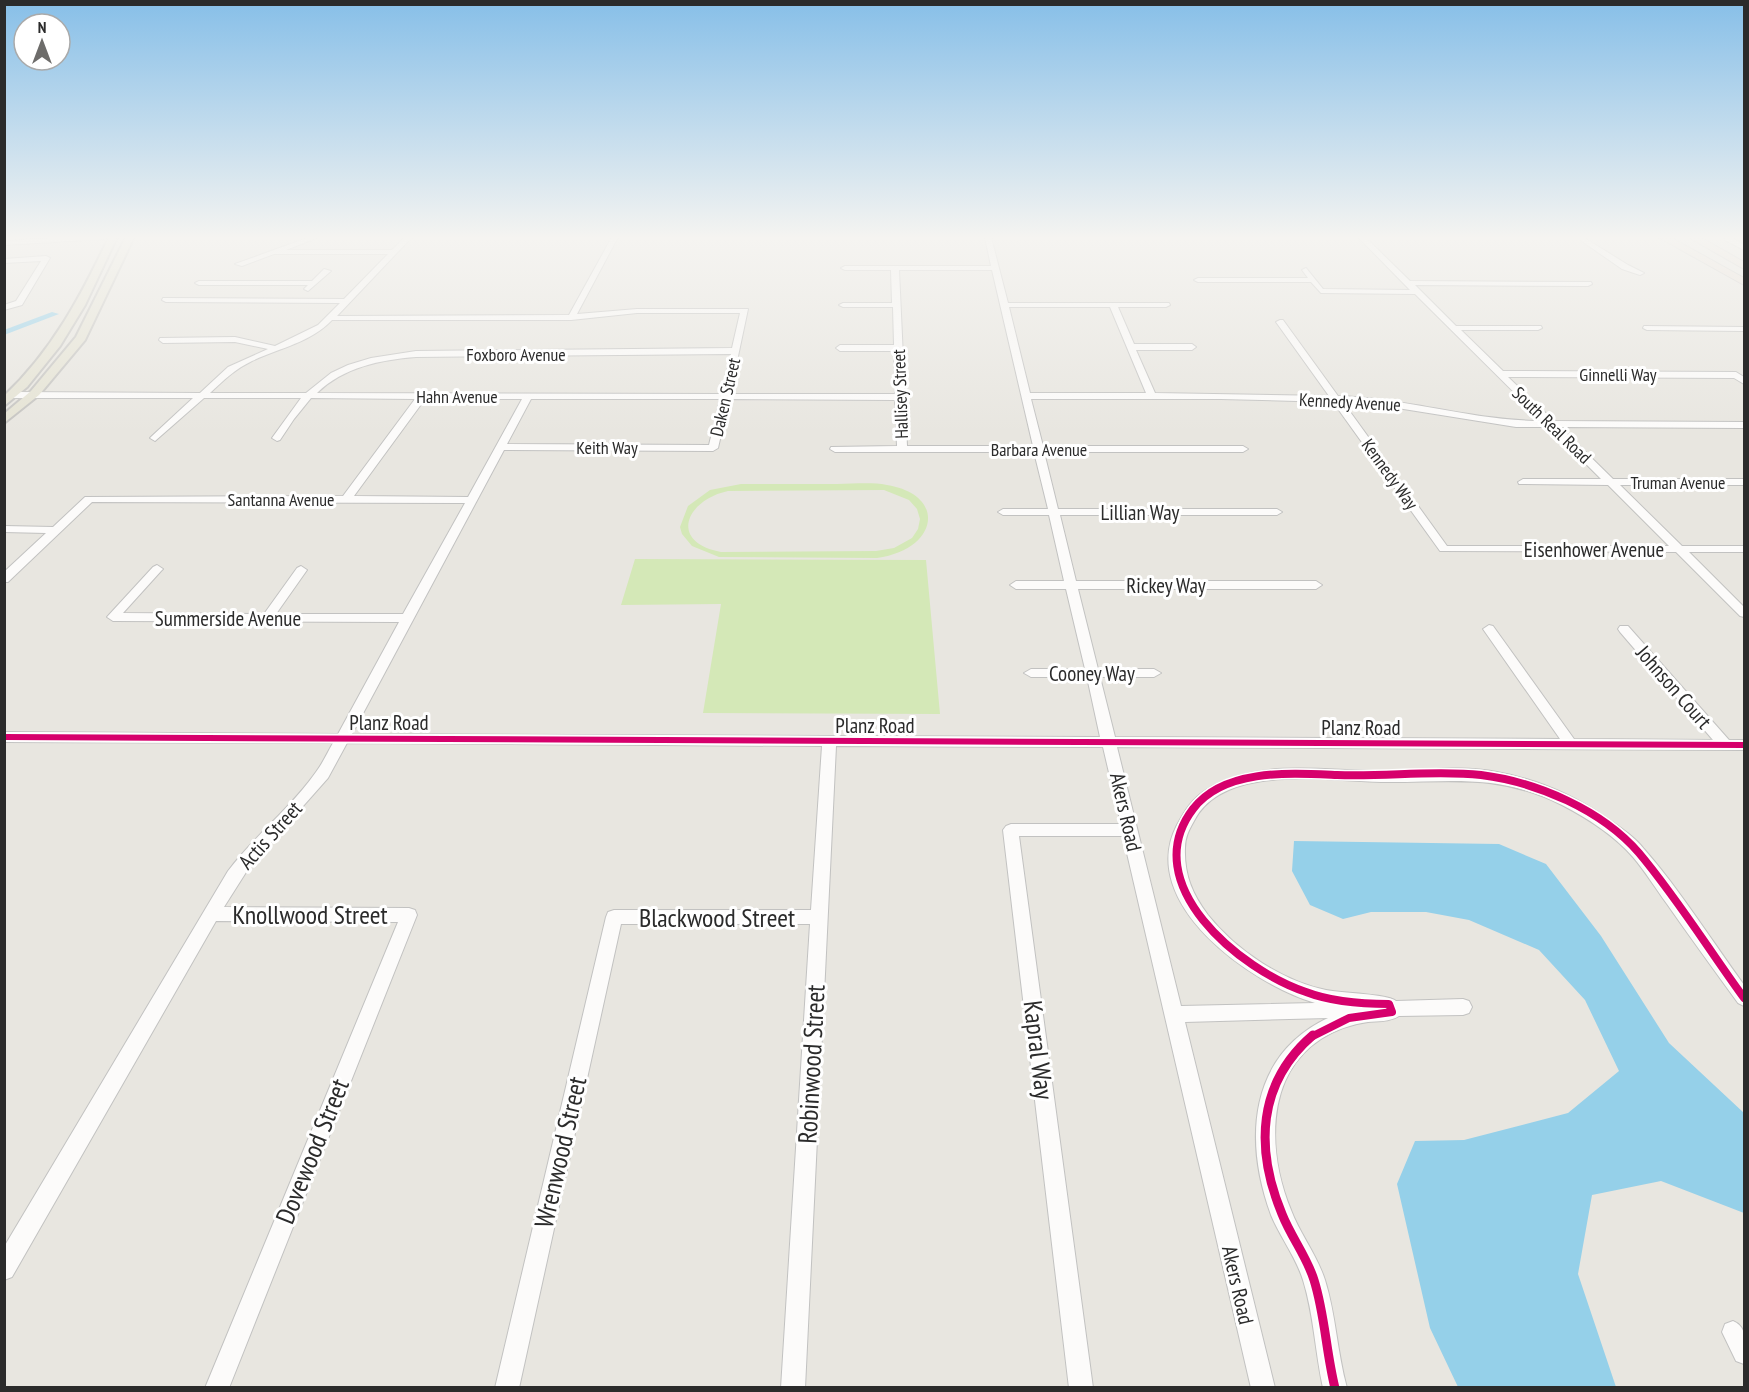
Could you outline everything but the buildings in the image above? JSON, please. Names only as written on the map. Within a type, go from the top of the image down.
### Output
[{"type":"main road","points":[[9,399],[53,350],[71,325],[82,302]]},
{"type":"main road","points":[[4,420],[35,393],[71,351],[88,326],[99,302]]},
{"type":"street","points":[[4,308],[20,302]]},
{"type":"street","points":[[155,438],[231,369],[306,336],[330,318],[345,302]]},
{"type":"street","points":[[330,318],[571,318],[580,302]]},
{"type":"street","name":"Hallisey Street","points":[[896,302],[902,449]]},
{"type":"street","name":"Akers Road","points":[[1003,302],[1263,1388]]},
{"type":"street","name":"South Real Road","points":[[1427,302],[1744,613]]},
{"type":"street","points":[[843,305],[896,305]]},
{"type":"street","points":[[1004,305],[1166,305]]},
{"type":"street","points":[[1113,305],[1152,396]]},
{"type":"street","name":"Daken Street","points":[[571,318],[637,311],[745,311],[713,448]]},
{"type":"street","name":"Kennedy Way","points":[[1280,322],[1444,549]]},
{"type":"street","points":[[1453,328],[1538,328]]},
{"type":"street","points":[[1647,328],[1744,329]]},
{"type":"street","points":[[163,340],[242,341],[260,343],[275,349]]},
{"type":"street","points":[[1131,347],[1192,347]]},
{"type":"street","points":[[840,348],[898,348]]},
{"type":"street","name":"Foxboro Avenue","points":[[277,438],[307,396],[322,381],[363,362],[402,355],[736,351]]},
{"type":"street","name":"Ginnelli Way","points":[[1501,374],[1736,375],[1744,381]]},
{"type":"street","name":"Hahn Avenue","points":[[9,399],[35,393],[900,397]]},
{"type":"street","points":[[346,500],[422,396]]},
{"type":"street","name":"Actis Street","points":[[4,1269],[211,914],[249,854],[310,791],[343,739],[528,396]]},
{"type":"street","name":"Kennedy Avenue","points":[[1026,396],[1336,399],[1382,401],[1496,421],[1553,425],[1744,425]]},
{"type":"street","name":"Keith Way","points":[[501,447],[713,448]]},
{"type":"street","name":"Barbara Avenue","points":[[835,449],[1243,449]]},
{"type":"street","name":"Truman Avenue","points":[[1523,482],[1744,482]]},
{"type":"street","name":"Santanna Avenue","points":[[57,530],[89,499],[472,500]]},
{"type":"street","name":"Lillian Way","points":[[1003,513],[1277,513]]},
{"type":"street","points":[[4,529],[57,530]]},
{"type":"street","points":[[4,579],[57,530]]},
{"type":"street","name":"Eisenhower Avenue","points":[[1444,549],[1744,549]]},
{"type":"street","name":"Summerside Avenue","points":[[157,569],[113,617],[408,618]]},
{"type":"street","points":[[267,618],[301,570]]},
{"type":"street","name":"Rickey Way","points":[[1016,585],[1316,585]]},
{"type":"street","points":[[1489,628],[1571,744]]},
{"type":"street","name":"Johnson Court","points":[[1624,628],[1725,745]]},
{"type":"street","name":"Cooney Way","points":[[1031,674],[1154,674]]},
{"type":"street","name":"Planz Road","points":[[4,737],[1744,745]]},
{"type":"street","name":"Robinwood Street","points":[[793,1388],[829,741]]},
{"type":"street","points":[[1391,1009],[1389,1004],[1362,1004],[1329,999],[1275,980],[1249,964],[1211,932],[1185,893],[1177,856],[1184,823],[1205,797],[1236,782],[1273,775],[1388,776],[1469,773],[1493,776],[1534,787],[1580,808],[1619,835],[1638,852],[1744,998]]},
{"type":"street","name":"Kapral Way","points":[[1082,1388],[1011,830],[1130,830]]},
{"type":"street","name":"Knollwood Street","points":[[211,914],[409,915]]},
{"type":"street","name":"Dovewood Street","points":[[217,1388],[409,915]]},
{"type":"street","name":"Blackwood Street","points":[[614,917],[819,917]]},
{"type":"street","name":"Wrenwood Street","points":[[507,1388],[614,917]]},
{"type":"street","points":[[1174,1014],[1463,1007]]},
{"type":"street","points":[[1335,1388],[1314,1279],[1300,1246],[1282,1216],[1270,1177],[1265,1126],[1268,1101],[1276,1078],[1287,1058],[1303,1042],[1321,1029],[1343,1020],[1392,1012],[1391,1009]]},
{"type":"street","points":[[1733,1332],[1744,1353]]},
{"type":"green space","points":[[741,484],[881,484],[907,491],[920,500],[927,510],[928,522],[923,534],[913,545],[897,553],[877,558],[719,557],[692,546],[682,534],[680,527],[688,506],[710,490]],"holes":[[[884,490],[909,500],[917,509],[920,519],[918,529],[912,538],[894,548],[876,551],[721,552],[704,547],[694,540],[689,531],[689,521],[693,512],[713,496],[728,491]]]},
{"type":"green space","points":[[635,559],[926,560],[940,714],[703,713],[721,604],[621,605]]},
{"type":"water","points":[[1294,841],[1499,844],[1546,864],[1601,936],[1669,1043],[1744,1113],[1744,1213],[1661,1181],[1592,1195],[1578,1274],[1616,1387],[1458,1387],[1430,1328],[1397,1184],[1415,1141],[1464,1140],[1568,1113],[1619,1071],[1585,1000],[1539,950],[1469,920],[1426,912],[1371,912],[1343,919],[1310,905],[1292,871]]},
{"type":"waterway","points":[[4,333],[55,314]]},
{"type":"cycle path","points":[[4,737],[1744,745]]},
{"type":"cycle path","points":[[1335,1388],[1314,1280],[1282,1215],[1272,1187],[1266,1158],[1265,1129],[1269,1101],[1278,1075],[1293,1052],[1314,1033],[1349,1018],[1392,1012],[1389,1004],[1357,1003],[1325,998],[1279,981],[1252,965],[1203,921],[1186,894],[1176,867],[1178,838],[1192,810],[1198,804],[1220,788],[1238,781],[1282,774],[1383,776],[1459,774],[1498,777],[1534,787],[1567,801],[1597,819],[1638,852],[1744,998]]}]
